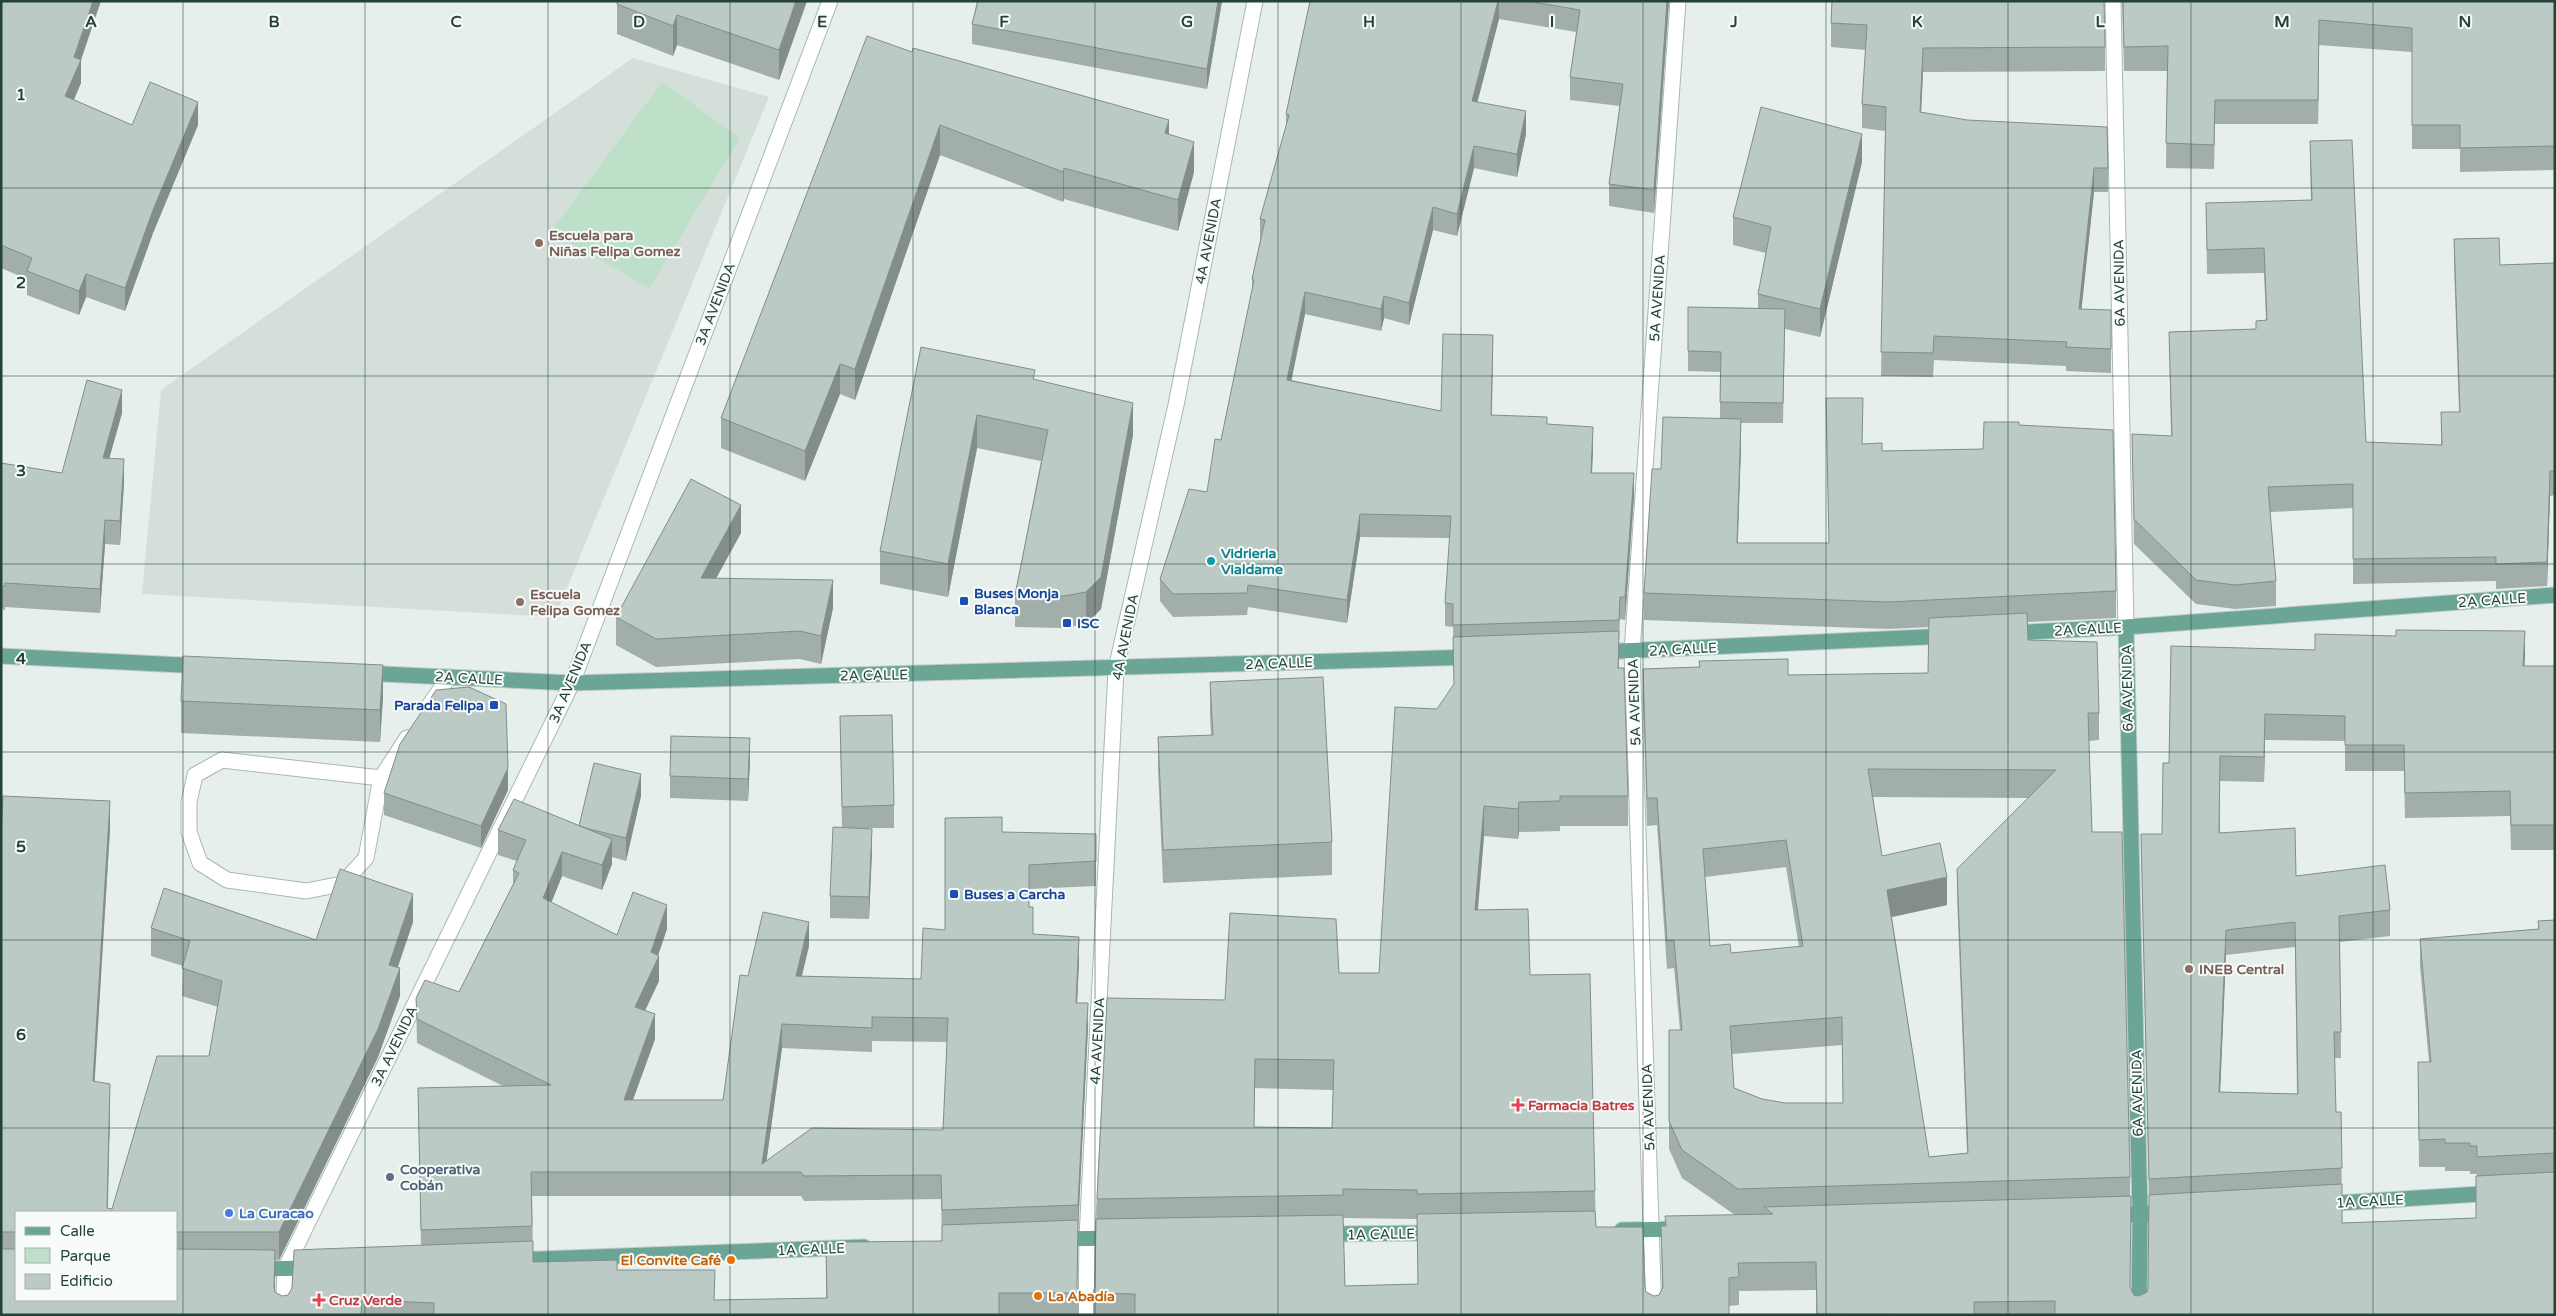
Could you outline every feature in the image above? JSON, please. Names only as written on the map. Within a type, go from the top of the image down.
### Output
[{"type":"main road","name":"2A CALLE","points":[[1997,633],[2126,627],[2555,595]]},
{"type":"main road","name":"6A AVENIDA","points":[[2126,627],[2140,1214],[2139,1315]]},
{"type":"main road","name":"2A CALLE","points":[[1582,653],[1968,635]]},
{"type":"main road","points":[[1,656],[220,666]]},
{"type":"main road","name":"2A CALLE","points":[[349,672],[572,683],[1116,669],[1493,656]]},
{"type":"main road","name":"1A CALLE","points":[[2308,1204],[2515,1192]]},
{"type":"main road","points":[[2101,1216],[2180,1212]]},
{"type":"main road","points":[[1603,1230],[1692,1228]]},
{"type":"main road","name":"1A CALLE","points":[[1306,1235],[1454,1232]]},
{"type":"main road","points":[[1038,1240],[1137,1237]]},
{"type":"main road","name":"1A CALLE","points":[[503,1260],[879,1246]]},
{"type":"main road","points":[[236,1269],[324,1267]]},
{"type":"street","name":"3A AVENIDA","points":[[283,1315],[285,1269],[572,683],[830,1]]},
{"type":"street","name":"4A AVENIDA","points":[[1086,1315],[1087,1238],[1116,669],[1176,405],[1255,1]]},
{"type":"street","name":"5A AVENIDA","points":[[1654,1315],[1653,1229],[1632,651],[1678,1]]},
{"type":"street","name":"6A AVENIDA","points":[[2113,1],[2126,627]]},
{"type":"street","points":[[381,778],[222,760],[196,775],[189,802],[190,832],[200,863],[226,880],[306,891],[342,884],[366,858],[381,778],[449,677]]},
{"type":"shaded area","name":"Escuela para Niñas Felipa Gomez","points":[[633,58],[769,97],[555,617],[142,594],[161,390]]},
{"type":"green space","points":[[662,82],[740,138],[649,288],[551,232]]},
{"type":"building","points":[[1,1],[93,1],[74,57],[81,60],[65,96],[132,125],[150,82],[198,102],[153,210],[125,288],[86,274],[79,291],[27,271],[32,258],[1,245]]},
{"type":"building","points":[[617,1],[796,1],[779,50],[677,15],[673,26],[617,4]]},
{"type":"building","points":[[978,1],[1218,1],[1207,69],[972,24]]},
{"type":"building","points":[[1310,1],[1498,1],[1472,101],[1526,111],[1517,154],[1474,146],[1457,214],[1433,207],[1409,303],[1384,296],[1381,309],[1305,292],[1287,380],[1441,411],[1443,334],[1493,335],[1491,415],[1547,417],[1547,424],[1593,427],[1591,473],[1634,473],[1625,597],[1620,597],[1619,620],[1453,625],[1453,604],[1445,603],[1451,516],[1360,514],[1347,600],[1248,585],[1247,593],[1173,594],[1160,579],[1189,489],[1207,492],[1215,439],[1221,440],[1265,220],[1260,219],[1289,115],[1286,114]]},
{"type":"building","points":[[1527,1],[1667,1],[1654,190],[1609,184],[1623,84],[1570,77],[1580,10]]},
{"type":"building","points":[[1832,1],[2104,1],[2105,47],[1923,48],[1920,112],[1967,120],[2107,127],[2108,168],[2094,168],[2079,309],[2111,310],[2111,349],[2066,347],[2067,342],[1934,336],[1933,353],[1881,352],[1886,107],[1862,104],[1867,25],[1831,23]]},
{"type":"building","points":[[2123,1],[2555,1],[2555,146],[2460,148],[2460,125],[2412,125],[2412,28],[2319,20],[2318,100],[2215,100],[2214,145],[2166,143],[2168,46],[2124,47]]},
{"type":"building","points":[[867,36],[912,52],[913,48],[1169,120],[1165,133],[1194,142],[1178,200],[1064,168],[1063,172],[940,125],[855,369],[840,364],[805,451],[721,418]]},
{"type":"building","points":[[1761,107],[1862,134],[1820,309],[1758,294],[1771,227],[1733,217]]},
{"type":"building","points":[[2352,140],[2366,442],[2442,445],[2441,412],[2460,412],[2454,239],[2499,238],[2500,265],[2555,263],[2555,471],[2550,471],[2547,562],[2496,564],[2496,557],[2353,559],[2353,484],[2268,487],[2276,581],[2235,585],[2196,580],[2134,519],[2132,434],[2172,436],[2169,332],[2256,329],[2256,321],[2267,320],[2264,248],[2207,250],[2206,203],[2312,200],[2310,141]]},
{"type":"building","points":[[1688,307],[1785,309],[1783,403],[1720,402],[1721,352],[1688,351]]},
{"type":"building","points":[[921,347],[1035,370],[1033,379],[1133,403],[1101,577],[1086,592],[1064,596],[1015,595],[1048,430],[977,415],[948,564],[880,551]]},
{"type":"building","points":[[87,380],[122,390],[103,458],[124,459],[120,521],[105,520],[100,589],[5,583],[5,586],[1,586],[1,463],[62,473]]},
{"type":"building","points":[[1826,398],[1863,398],[1862,444],[1882,443],[1882,451],[1983,449],[1984,422],[2019,422],[2019,425],[2113,430],[2116,591],[1888,602],[1644,593],[1652,469],[1661,469],[1663,417],[1741,419],[1737,543],[1829,543]]},
{"type":"building","points":[[691,479],[741,505],[701,578],[833,580],[821,636],[800,631],[656,639],[616,617]]},
{"type":"building","points":[[2027,613],[2028,640],[2097,642],[2099,713],[2088,713],[2092,832],[2122,832],[2130,1177],[1738,1189],[1682,1150],[1669,1121],[1669,1030],[1682,1030],[1674,940],[1667,941],[1657,798],[1647,798],[1643,669],[1700,667],[1699,661],[1788,659],[1788,675],[1928,673],[1929,618]],"holes":[[[1868,769],[2056,770],[1957,869],[1968,1153],[1929,1157],[1887,890],[1947,877],[1940,843],[1882,856]],[[1786,840],[1803,946],[1731,953],[1730,944],[1710,946],[1703,849]],[[1842,1017],[1843,1103],[1785,1103],[1762,1099],[1734,1088],[1730,1026]]]},
{"type":"building","points":[[2396,630],[2525,631],[2523,666],[2555,666],[2555,825],[2511,825],[2510,791],[2405,793],[2404,745],[2345,745],[2345,716],[2265,714],[2264,757],[2220,756],[2219,833],[2295,828],[2296,876],[2385,865],[2390,910],[2339,916],[2341,1032],[2334,1032],[2336,1112],[2341,1112],[2342,1168],[2149,1179],[2141,834],[2162,834],[2163,763],[2169,763],[2171,646],[2315,650],[2315,634],[2396,636]],"holes":[[[2295,922],[2298,1094],[2219,1092],[2226,930]]]},
{"type":"building","points":[[1619,631],[1618,668],[1624,668],[1628,796],[1560,796],[1560,801],[1519,802],[1518,809],[1484,806],[1475,910],[1528,909],[1530,975],[1590,974],[1595,1191],[1417,1194],[1417,1190],[1343,1189],[1343,1195],[1097,1199],[1107,998],[1225,1000],[1230,913],[1336,919],[1339,973],[1379,973],[1395,707],[1437,709],[1454,684],[1453,637]],"holes":[[[1255,1059],[1334,1060],[1332,1128],[1254,1127]]]},
{"type":"building","points":[[183,656],[383,665],[380,710],[181,701]]},
{"type":"building","points":[[1323,677],[1332,842],[1163,850],[1158,737],[1213,735],[1210,682]]},
{"type":"building","points":[[469,687],[506,704],[508,768],[481,826],[384,793],[400,744],[436,690]]},
{"type":"building","points":[[892,715],[894,805],[842,807],[840,716]]},
{"type":"building","points":[[671,736],[750,738],[748,779],[670,776]]},
{"type":"building","points":[[594,763],[641,774],[626,838],[579,826]]},
{"type":"building","points":[[3,796],[110,801],[93,1081],[110,1084],[107,1208],[112,1209],[157,1056],[209,1056],[222,981],[182,968],[190,941],[151,928],[164,888],[316,940],[340,869],[413,894],[389,965],[400,968],[378,1029],[279,1232],[178,1232],[178,1211],[15,1211],[15,1232],[1,1232],[1,834]]},
{"type":"building","points":[[514,799],[612,839],[602,865],[562,852],[543,898],[617,935],[633,892],[667,905],[651,952],[659,956],[635,1007],[655,1014],[624,1100],[723,1100],[740,975],[748,976],[763,912],[809,922],[796,976],[921,979],[923,928],[945,930],[945,818],[1002,817],[1002,832],[1096,834],[1096,861],[1029,865],[1029,907],[1033,907],[1033,934],[1079,937],[1076,1003],[1088,1003],[1078,1205],[942,1210],[941,1175],[804,1176],[801,1172],[531,1172],[532,1226],[421,1230],[418,1088],[551,1085],[417,1019],[416,998],[425,980],[459,992],[519,873],[513,870],[526,840],[498,830]],"holes":[[[872,1017],[948,1018],[943,1130],[812,1128],[762,1164],[782,1024],[872,1028]]]},
{"type":"building","points":[[833,827],[872,829],[869,897],[830,896]]},
{"type":"building","points":[[2555,920],[2555,1153],[2477,1157],[2477,1146],[2470,1146],[2470,1143],[2445,1143],[2445,1139],[2419,1140],[2418,1062],[2431,1062],[2420,939],[2539,929],[2538,921]]},
{"type":"building","points":[[2555,1172],[2555,1315],[2055,1315],[2055,1301],[1974,1302],[1974,1315],[1817,1314],[1816,1262],[1738,1263],[1739,1277],[1729,1278],[1729,1315],[1135,1315],[1135,1294],[1093,1293],[1095,1287],[1096,1219],[1343,1215],[1345,1286],[1418,1284],[1417,1214],[1595,1211],[1596,1227],[1643,1227],[1645,1287],[1646,1292],[1654,1296],[1659,1295],[1663,1287],[1661,1226],[1666,1226],[1665,1216],[1773,1214],[1764,1207],[2131,1196],[2130,1287],[2134,1295],[2139,1296],[2147,1292],[2148,1287],[2149,1195],[2342,1184],[2342,1223],[2476,1218],[2476,1176]]},
{"type":"building","points":[[1078,1220],[1077,1287],[1079,1293],[999,1293],[999,1315],[434,1315],[434,1303],[362,1300],[361,1315],[1,1315],[1,1249],[15,1249],[15,1301],[178,1301],[178,1249],[275,1250],[274,1287],[275,1292],[282,1296],[288,1295],[292,1288],[294,1250],[533,1241],[533,1262],[617,1260],[617,1270],[715,1270],[714,1300],[827,1298],[826,1250],[845,1249],[845,1242],[942,1241],[942,1225]]},
{"type":"place","name":"Escuela para Niñas Felipa Gomez","points":[[539,243]]},
{"type":"place","name":"Vidrieria Vialdame","points":[[1211,561]]},
{"type":"place","name":"Buses Monja Blanca","points":[[964,601]]},
{"type":"place","name":"Escuela Felipa Gomez","points":[[520,602]]},
{"type":"place","name":"ISC","points":[[1067,623]]},
{"type":"place","name":"Parada Felipa","points":[[494,705]]},
{"type":"place","name":"Buses a Carcha","points":[[954,894]]},
{"type":"place","name":"INEB Central","points":[[2189,969]]},
{"type":"place","name":"Farmacia Batres","points":[[1518,1105]]},
{"type":"place","name":"Cooperativa Cobán","points":[[390,1177]]},
{"type":"place","name":"La Curacao","points":[[229,1213]]},
{"type":"place","name":"El Convite Café","points":[[731,1260]]},
{"type":"place","name":"La Abadía","points":[[1038,1296]]},
{"type":"place","name":"Cruz Verde","points":[[319,1300]]}]
